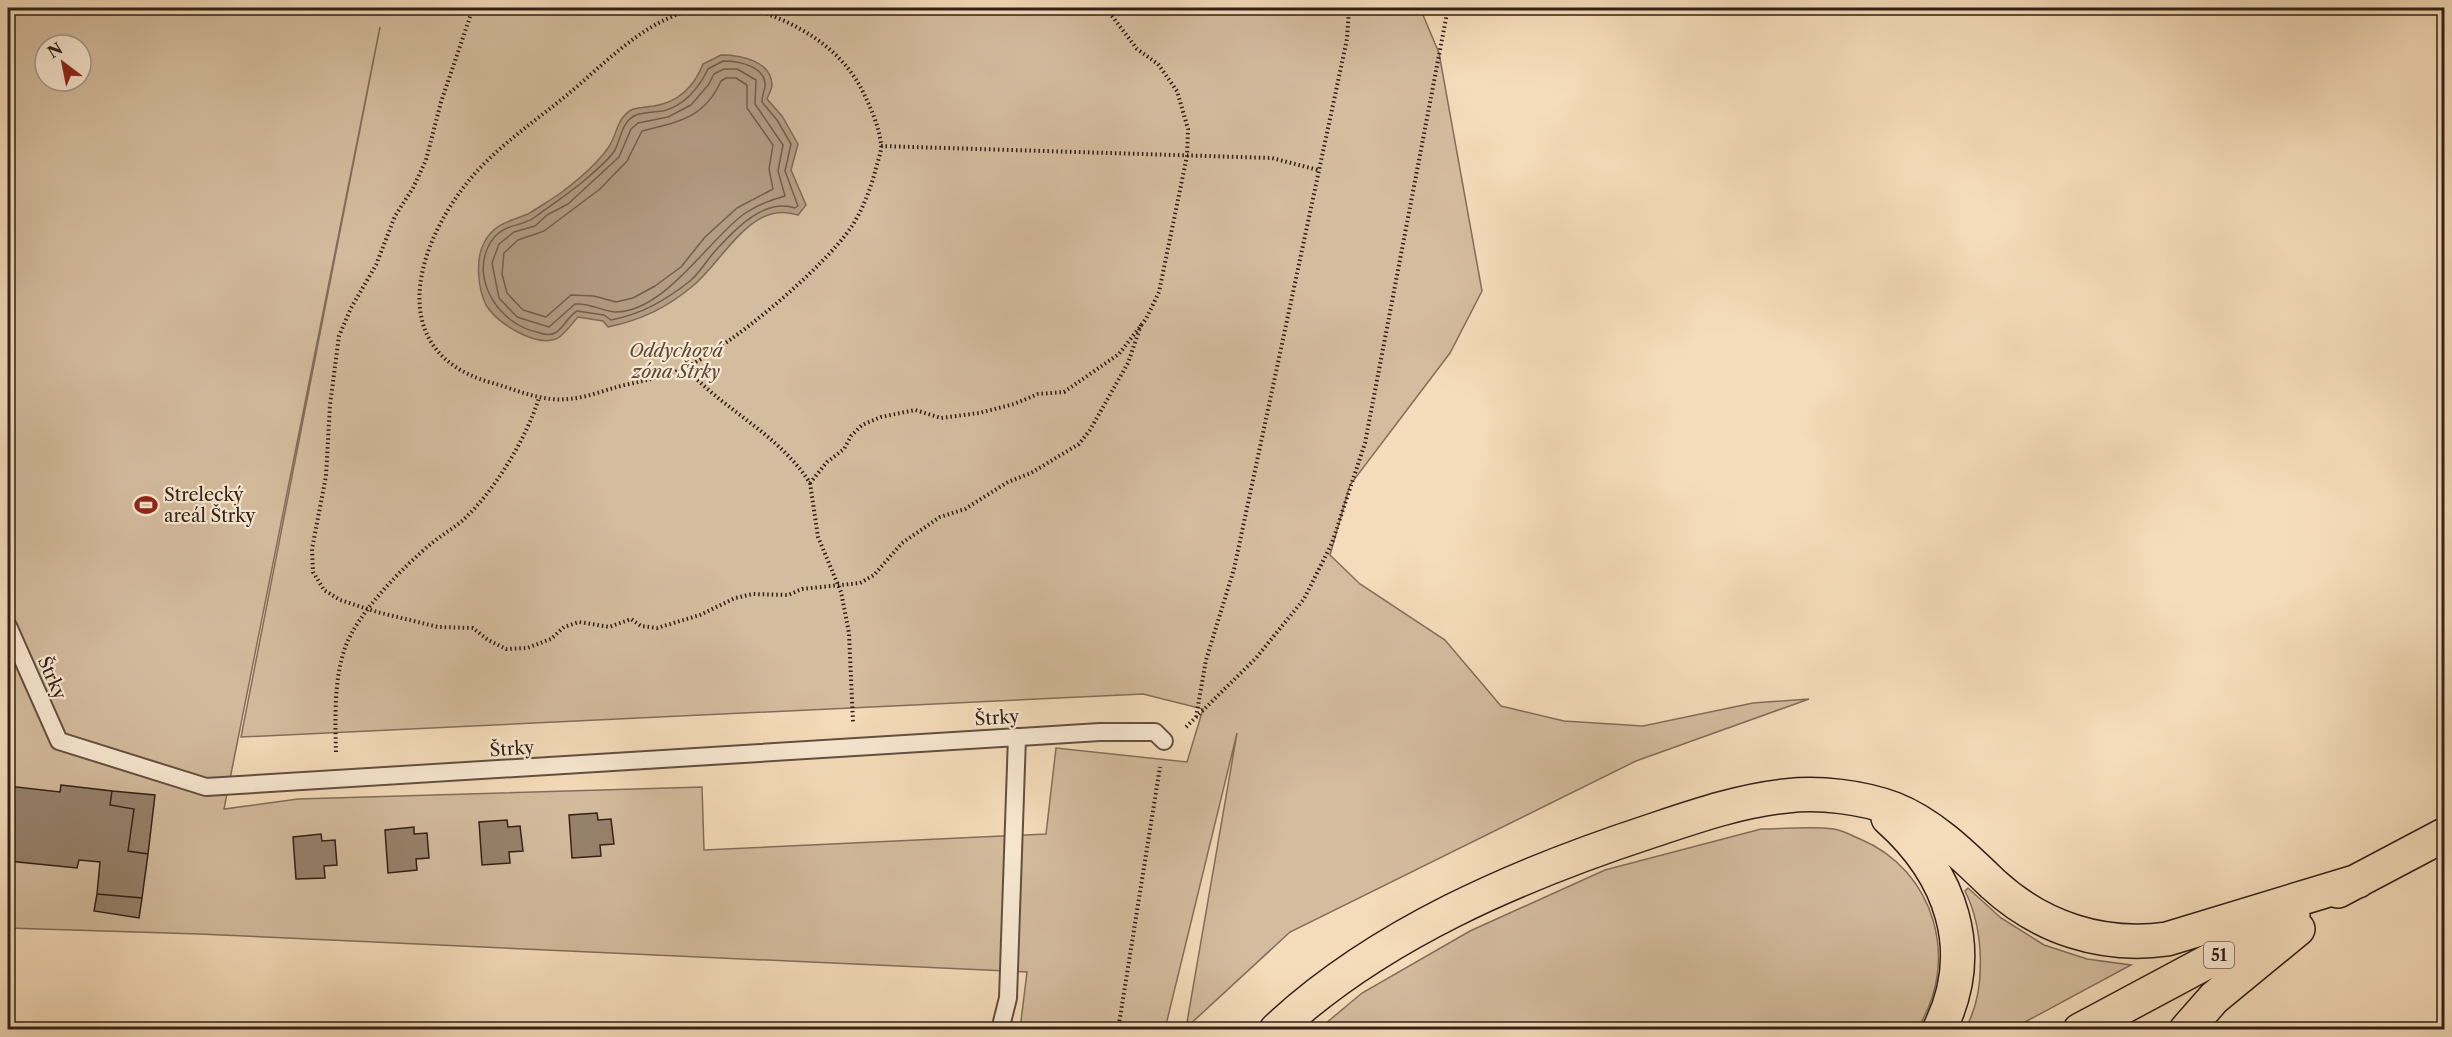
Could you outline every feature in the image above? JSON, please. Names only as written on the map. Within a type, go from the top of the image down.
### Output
[{"type":"main road","points":[[1276,1029],[1310,998],[1377,953],[1479,898],[1584,853],[1725,807],[1788,795],[1844,797],[1894,809],[1946,842],[2023,908],[2057,926],[2105,940],[2134,942],[2167,939],[2358,881]]},
{"type":"main road","points":[[1874,804],[1894,823],[1928,863],[1949,904],[1959,957],[1953,993],[1939,1029]]},
{"type":"main road","name":"51","points":[[2080,1029],[2445,835]]},
{"type":"main road","points":[[2186,1029],[2214,998],[2358,881]]},
{"type":"lane","name":"Štrky","points":[[8,626],[59,741],[206,787],[1100,732],[1155,732],[1164,741]]},
{"type":"lane","points":[[1000,1029],[1008,998],[1017,737]]},
{"type":"path","points":[[473,8],[441,102],[426,160],[413,188],[395,216],[376,265],[351,308],[339,336],[330,405],[326,476],[312,549],[313,572],[324,590],[340,600],[369,610],[438,627],[473,628],[488,640],[506,649],[527,648],[551,639],[564,627],[579,622],[609,627],[631,619],[641,626],[657,628],[753,594],[788,595],[802,589],[860,583],[874,574],[902,543],[940,517],[965,509],[1008,482],[1031,472],[1078,444],[1090,430],[1128,363],[1141,325]]},
{"type":"path","points":[[702,8],[681,11],[596,67],[569,94],[500,149],[471,179],[437,225],[426,255],[419,290],[420,315],[430,342],[446,360],[464,372],[539,398],[569,399],[653,379],[685,368],[713,351],[791,289],[851,228],[872,183],[882,146],[874,115],[858,81],[836,54],[811,34],[780,17],[749,8]]},
{"type":"path","points":[[810,483],[827,462],[844,449],[851,436],[862,425],[881,417],[915,410],[941,418],[1005,406],[1038,394],[1064,392],[1119,354],[1141,325],[1159,292],[1187,156],[1188,129],[1177,91],[1158,64],[1137,49],[1106,8]]},
{"type":"path","points":[[1350,8],[1347,39],[1234,569],[1206,660],[1196,717],[1256,658],[1304,599],[1332,543],[1365,443],[1448,8]]},
{"type":"path","points":[[882,146],[1272,158],[1318,170]]},
{"type":"path","points":[[685,368],[699,383],[783,449],[798,464],[810,483],[818,537],[839,585],[851,657],[852,747]]},
{"type":"path","points":[[338,779],[336,720],[340,672],[345,646],[369,610],[431,544],[462,520],[484,496],[522,437],[539,398]]},
{"type":"path","points":[[1118,1029],[1164,741]]},
{"type":"green space","name":"Oddychová zóna Štrky","points":[[8,8],[1420,8],[1439,53],[1482,291],[1450,353],[1350,485],[1330,555],[1360,584],[1445,640],[1501,706],[1564,721],[1643,726],[1753,703],[1809,699],[1636,761],[1290,932],[1186,1028],[1237,733],[1165,1029],[1020,1029],[1027,972],[199,934],[8,928]],"holes":[[[380,27],[241,737],[1143,694],[1203,709],[1187,762],[1056,748],[1046,834],[704,850],[702,787],[298,799],[224,809]]]},
{"type":"green space","points":[[1816,828],[1841,831],[1886,853],[1907,872],[1923,895],[1933,921],[1938,948],[1937,975],[1930,1003],[1917,1029],[1319,1029],[1362,993],[1470,931],[1605,870],[1761,829]]},
{"type":"green space","points":[[1968,888],[2001,918],[2044,945],[2087,959],[2131,965],[2012,1029],[1965,1029],[1972,1014],[1980,979],[1979,942],[1976,923],[1965,891]]},
{"type":"water","points":[[721,55],[753,61],[766,70],[770,77],[772,87],[767,99],[782,116],[798,144],[791,170],[806,205],[798,215],[781,212],[766,216],[752,224],[694,285],[664,306],[632,321],[608,327],[603,321],[578,317],[559,337],[547,341],[528,337],[507,326],[486,305],[479,283],[479,257],[492,231],[528,214],[562,192],[608,148],[626,114],[633,109],[663,104],[678,97],[695,80],[703,64]]},
{"type":"building","points":[[61,785],[112,791],[110,805],[134,809],[128,851],[148,854],[142,898],[97,894],[100,862],[79,860],[77,868],[8,861],[8,786],[60,792]]},
{"type":"building","points":[[112,791],[155,795],[148,854],[128,851],[134,809],[110,805]]},
{"type":"building","points":[[597,813],[598,820],[611,819],[614,844],[600,845],[601,856],[572,858],[569,815]]},
{"type":"building","points":[[507,820],[508,827],[520,826],[523,851],[509,852],[510,863],[482,865],[479,822]]},
{"type":"building","points":[[414,827],[414,834],[427,833],[429,858],[416,859],[417,870],[388,873],[385,830]]},
{"type":"building","points":[[321,834],[322,841],[335,840],[337,865],[324,866],[325,878],[296,879],[293,837]]},
{"type":"building","points":[[97,894],[142,898],[139,918],[94,911]]},
{"type":"place","name":"Strelecký areál Štrky","points":[[146,505]]}]
